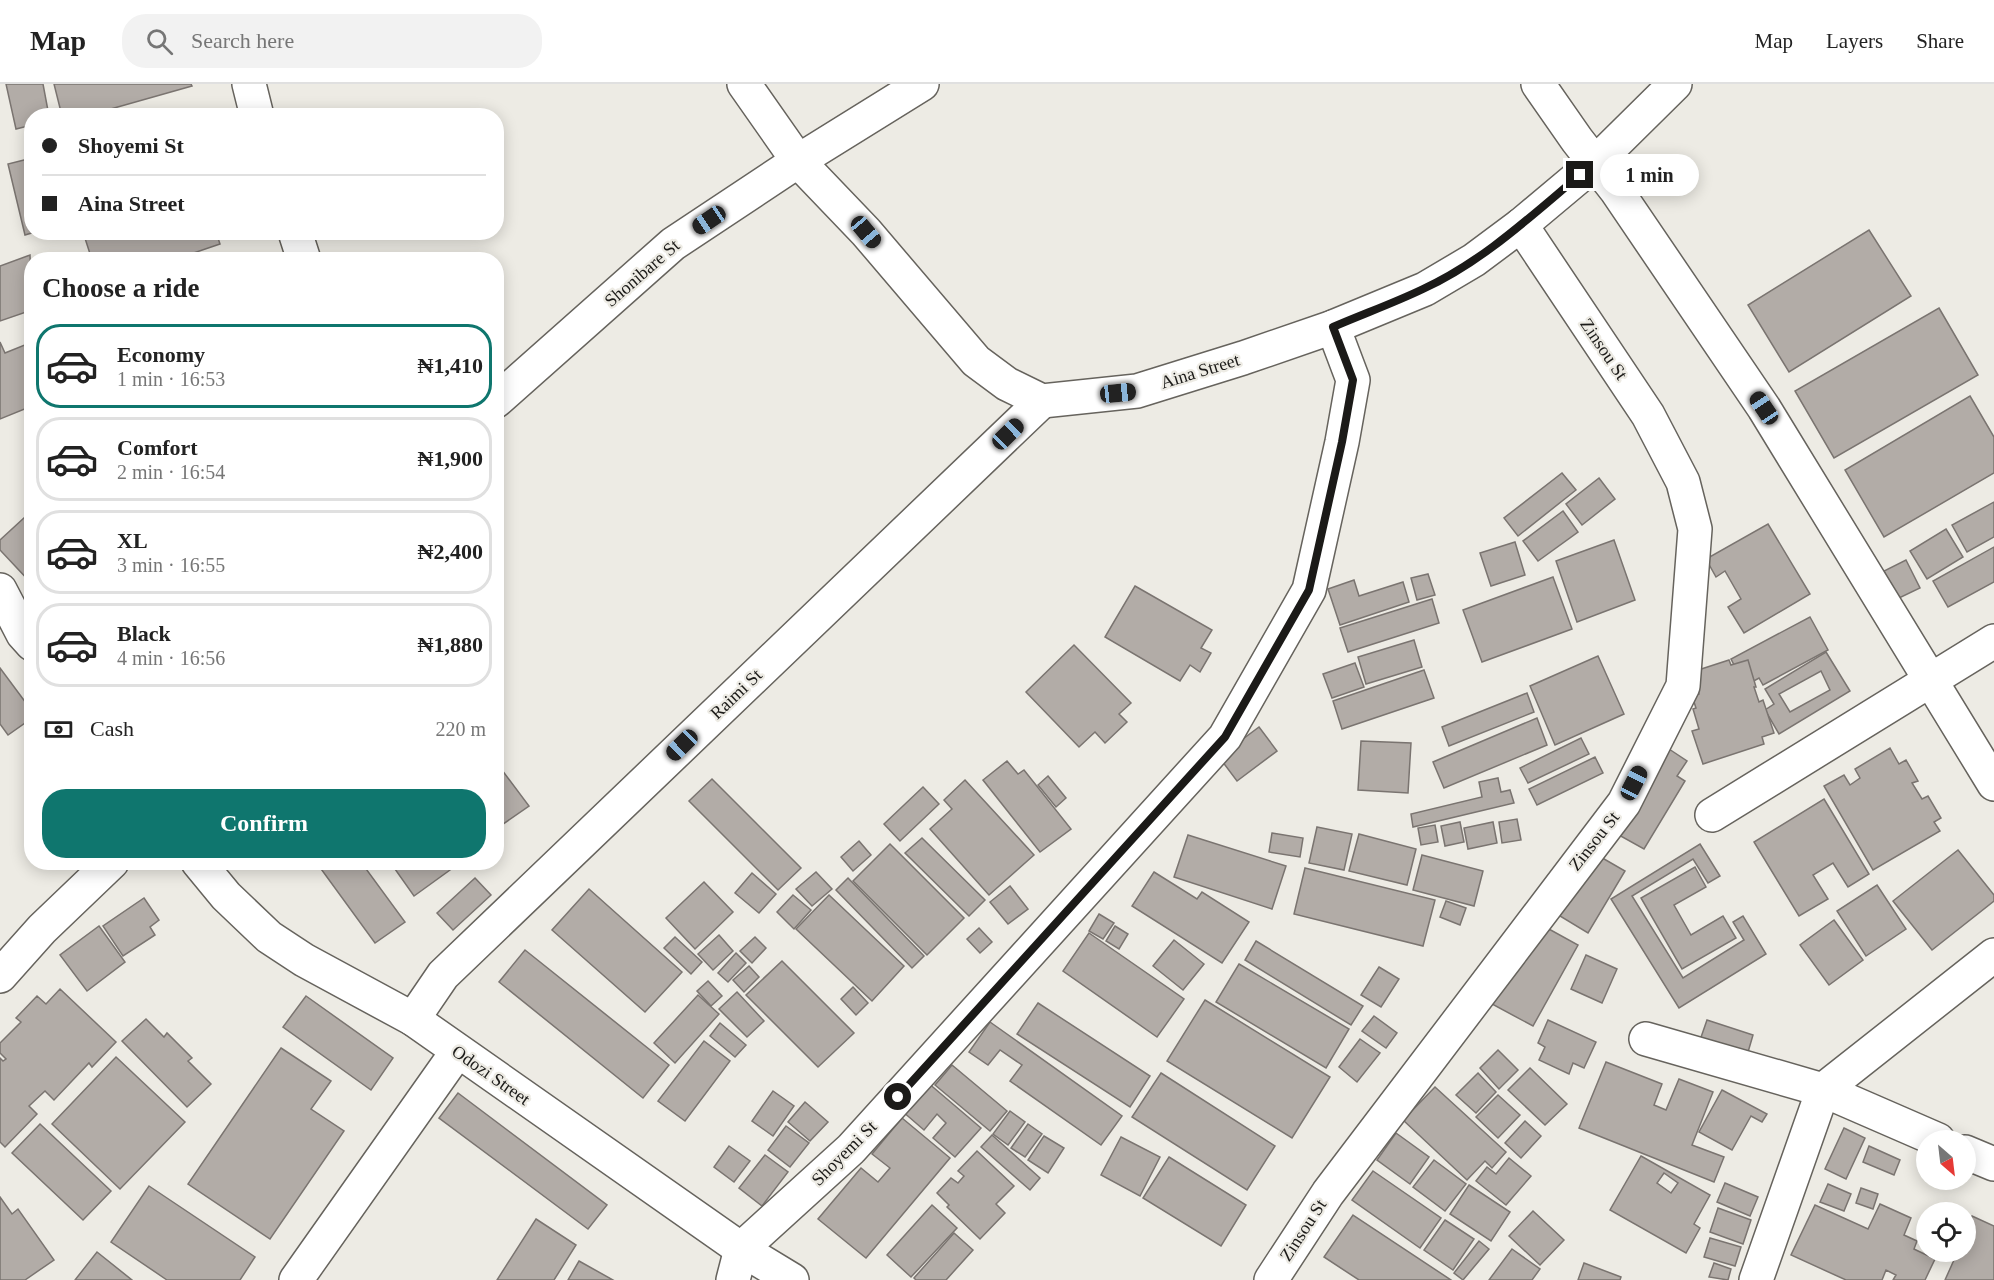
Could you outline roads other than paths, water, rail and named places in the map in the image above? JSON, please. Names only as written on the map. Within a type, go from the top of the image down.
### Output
[{"type":"street","points":[[249,84],[255,108]]},
{"type":"street","points":[[744,84],[798,161],[866,232],[976,361],[1007,384],[1042,401]]},
{"type":"street","name":"Shonibare St","points":[[504,394],[673,244],[798,161],[922,84]]},
{"type":"street","points":[[1538,84],[1616,190],[1764,408],[1994,784]]},
{"type":"street","name":"Aina Street","points":[[1042,401],[1137,391],[1333,327],[1425,289],[1474,260],[1521,225],[1595,163],[1675,84]]},
{"type":"street","name":"Zinsou St","points":[[1271,1280],[1328,1193],[1624,803],[1683,686],[1695,529],[1683,482],[1648,415],[1521,225]]},
{"type":"street","name":"Shoyemi St","points":[[737,1265],[851,1149],[1225,737],[1309,590],[1342,442],[1353,380],[1333,327]]},
{"type":"street","name":"Raimi St","points":[[412,1019],[443,975],[1042,401]]},
{"type":"street","points":[[0,590],[24,635]]},
{"type":"street","points":[[1712,815],[1994,641]]},
{"type":"street","points":[[0,976],[42,929],[104,870]]},
{"type":"street","name":"Odozi Street","points":[[205,870],[226,896],[269,938],[304,960],[412,1019],[737,1265],[792,1280]]},
{"type":"street","points":[[1756,1280],[1823,1090],[1994,955]]},
{"type":"street","points":[[1646,1039],[1823,1090],[1916,1130]]},
{"type":"street","points":[[296,1280],[457,1052]]},
{"type":"street","points":[[1976,1157],[1994,1164]]}]
